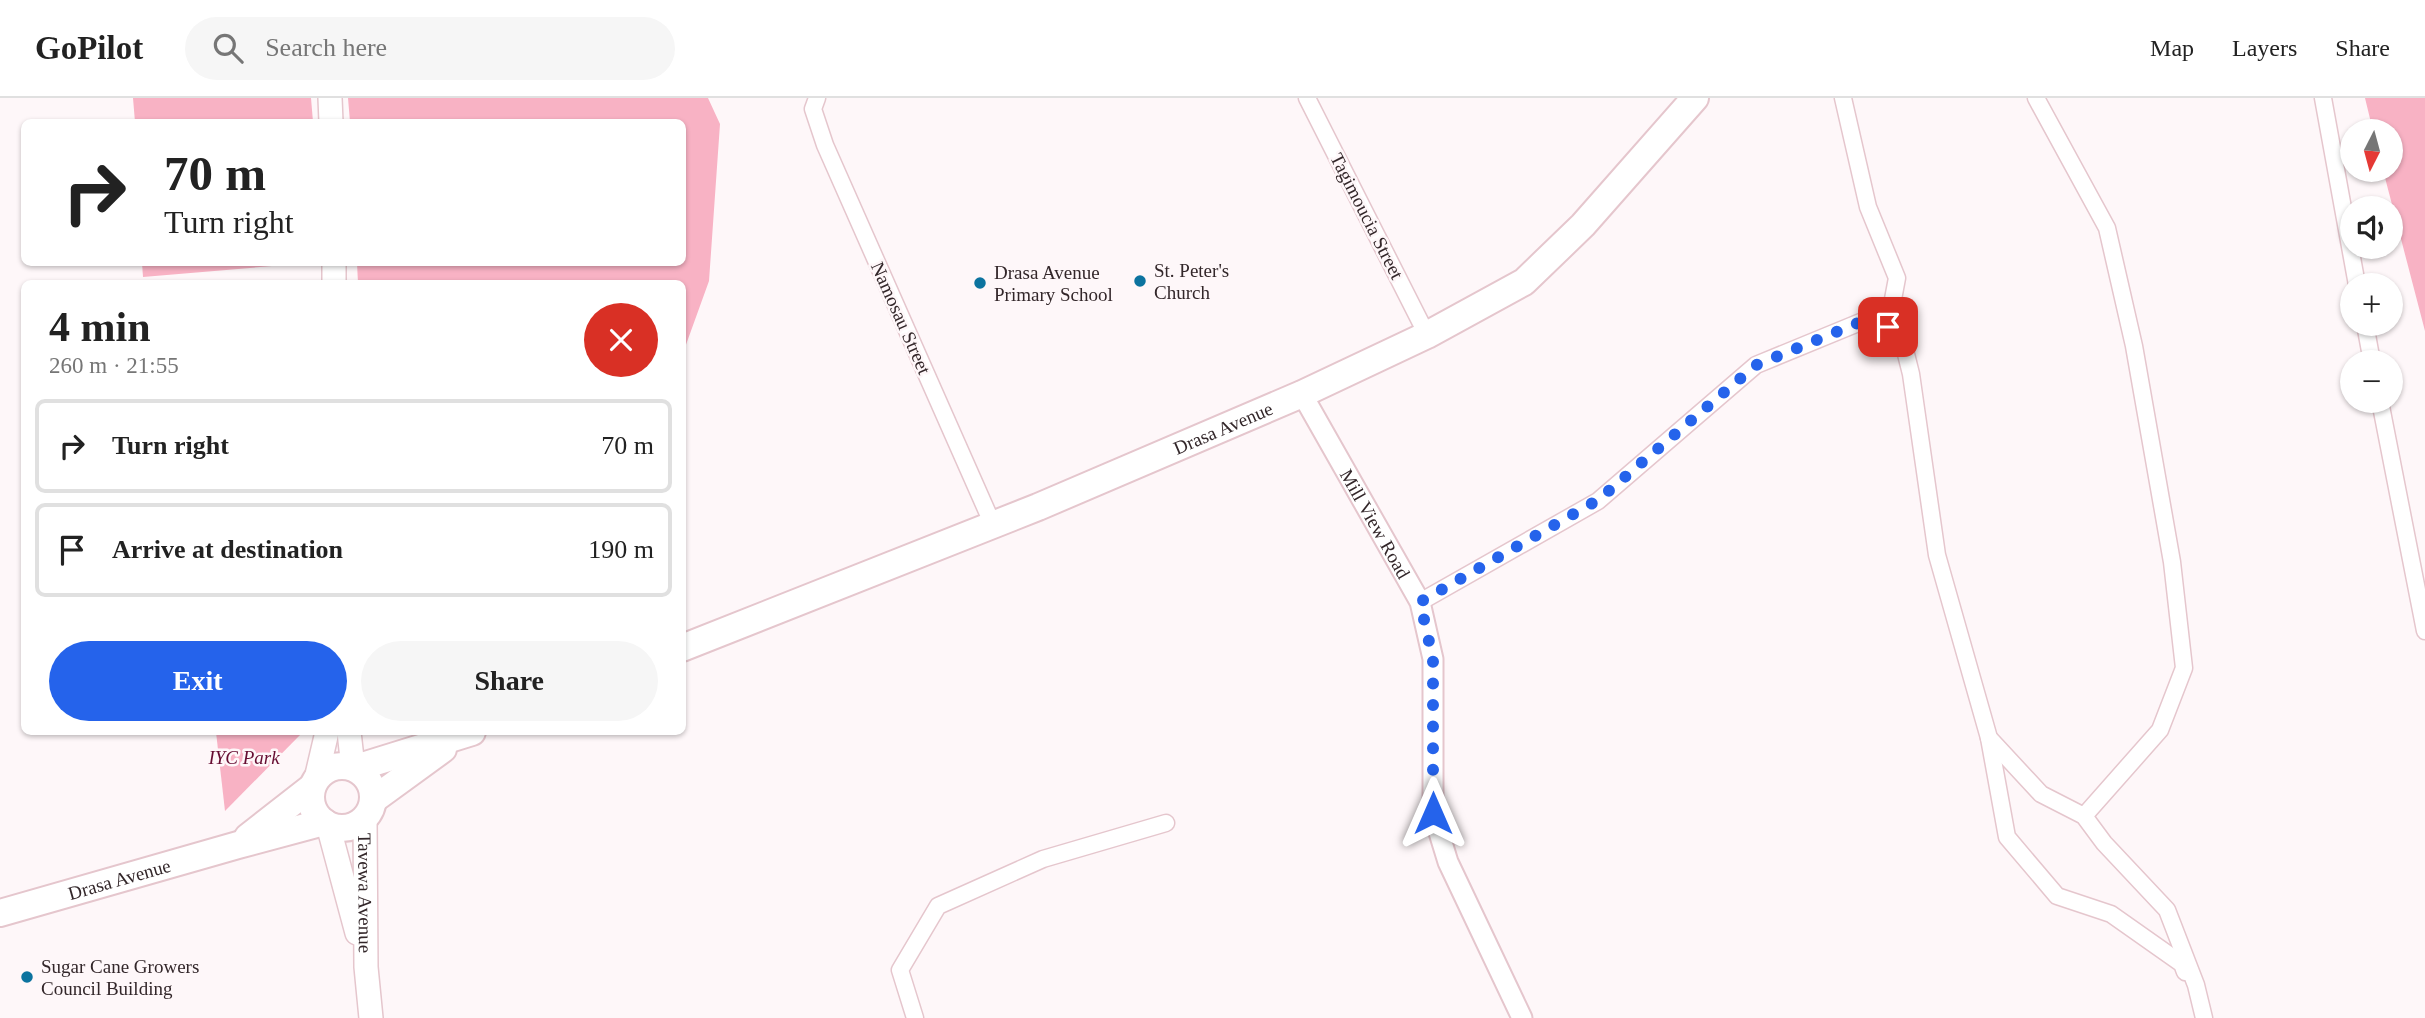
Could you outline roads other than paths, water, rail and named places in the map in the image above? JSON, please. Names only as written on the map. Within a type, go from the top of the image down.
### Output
[{"type":"highway","name":"Drasa Avenue","points":[[686,646],[993,525],[1302,394],[1427,335],[1524,282],[1583,225],[1695,98]]},
{"type":"highway","points":[[463,735],[354,768],[332,766],[314,783],[312,807],[326,824],[347,828],[465,735]]},
{"type":"highway","points":[[354,768],[370,782],[369,809]]},
{"type":"highway","name":"Drasa Avenue","points":[[238,845],[314,783]]},
{"type":"highway","name":"Drasa Avenue","points":[[0,913],[238,845],[326,824]]},
{"type":"main road","points":[[330,98],[331,119]]},
{"type":"main road","points":[[314,783],[326,735]]},
{"type":"main road","points":[[349,735],[354,768]]},
{"type":"main road","name":"Tavewa Avenue","points":[[369,809],[366,967],[371,1018]]},
{"type":"main road","name":"Tavewa Avenue","points":[[326,824],[366,967]]},
{"type":"street","name":"Tagimoucia Street","points":[[1307,98],[1427,335]]},
{"type":"street","points":[[1843,98],[1868,206],[1897,278],[1888,327]]},
{"type":"street","points":[[2036,98],[2107,228],[2134,346],[2172,562],[2184,668],[2160,730],[2084,816]]},
{"type":"street","points":[[2323,98],[2355,273]]},
{"type":"street","name":"Namosau Street","points":[[815,104],[825,145],[993,525]]},
{"type":"street","points":[[1420,602],[1598,500],[1756,365],[1863,321],[1900,330],[1911,373],[1937,555],[1989,738],[2007,837],[2057,896],[2111,914],[2182,964],[2204,1017]]},
{"type":"street","name":"Mill View Road","points":[[1302,394],[1420,602],[1433,659],[1433,813],[1448,862],[1522,1018]]},
{"type":"street","points":[[2382,413],[2425,631]]},
{"type":"street","points":[[1989,738],[2041,794],[2084,816],[2104,844],[2167,910],[2196,985],[2204,1017]]},
{"type":"street","points":[[915,1018],[900,970],[938,906],[1043,859],[1166,823]]},
{"type":"place","name":"St. Peter's Church","points":[[1140,281]]},
{"type":"place","name":"Drasa Avenue Primary School","points":[[980,283]]},
{"type":"place","name":"Sugar Cane Growers Council Building","points":[[27,977]]},
{"type":"park label","name":"IYC Park","points":[[244,757]]}]
